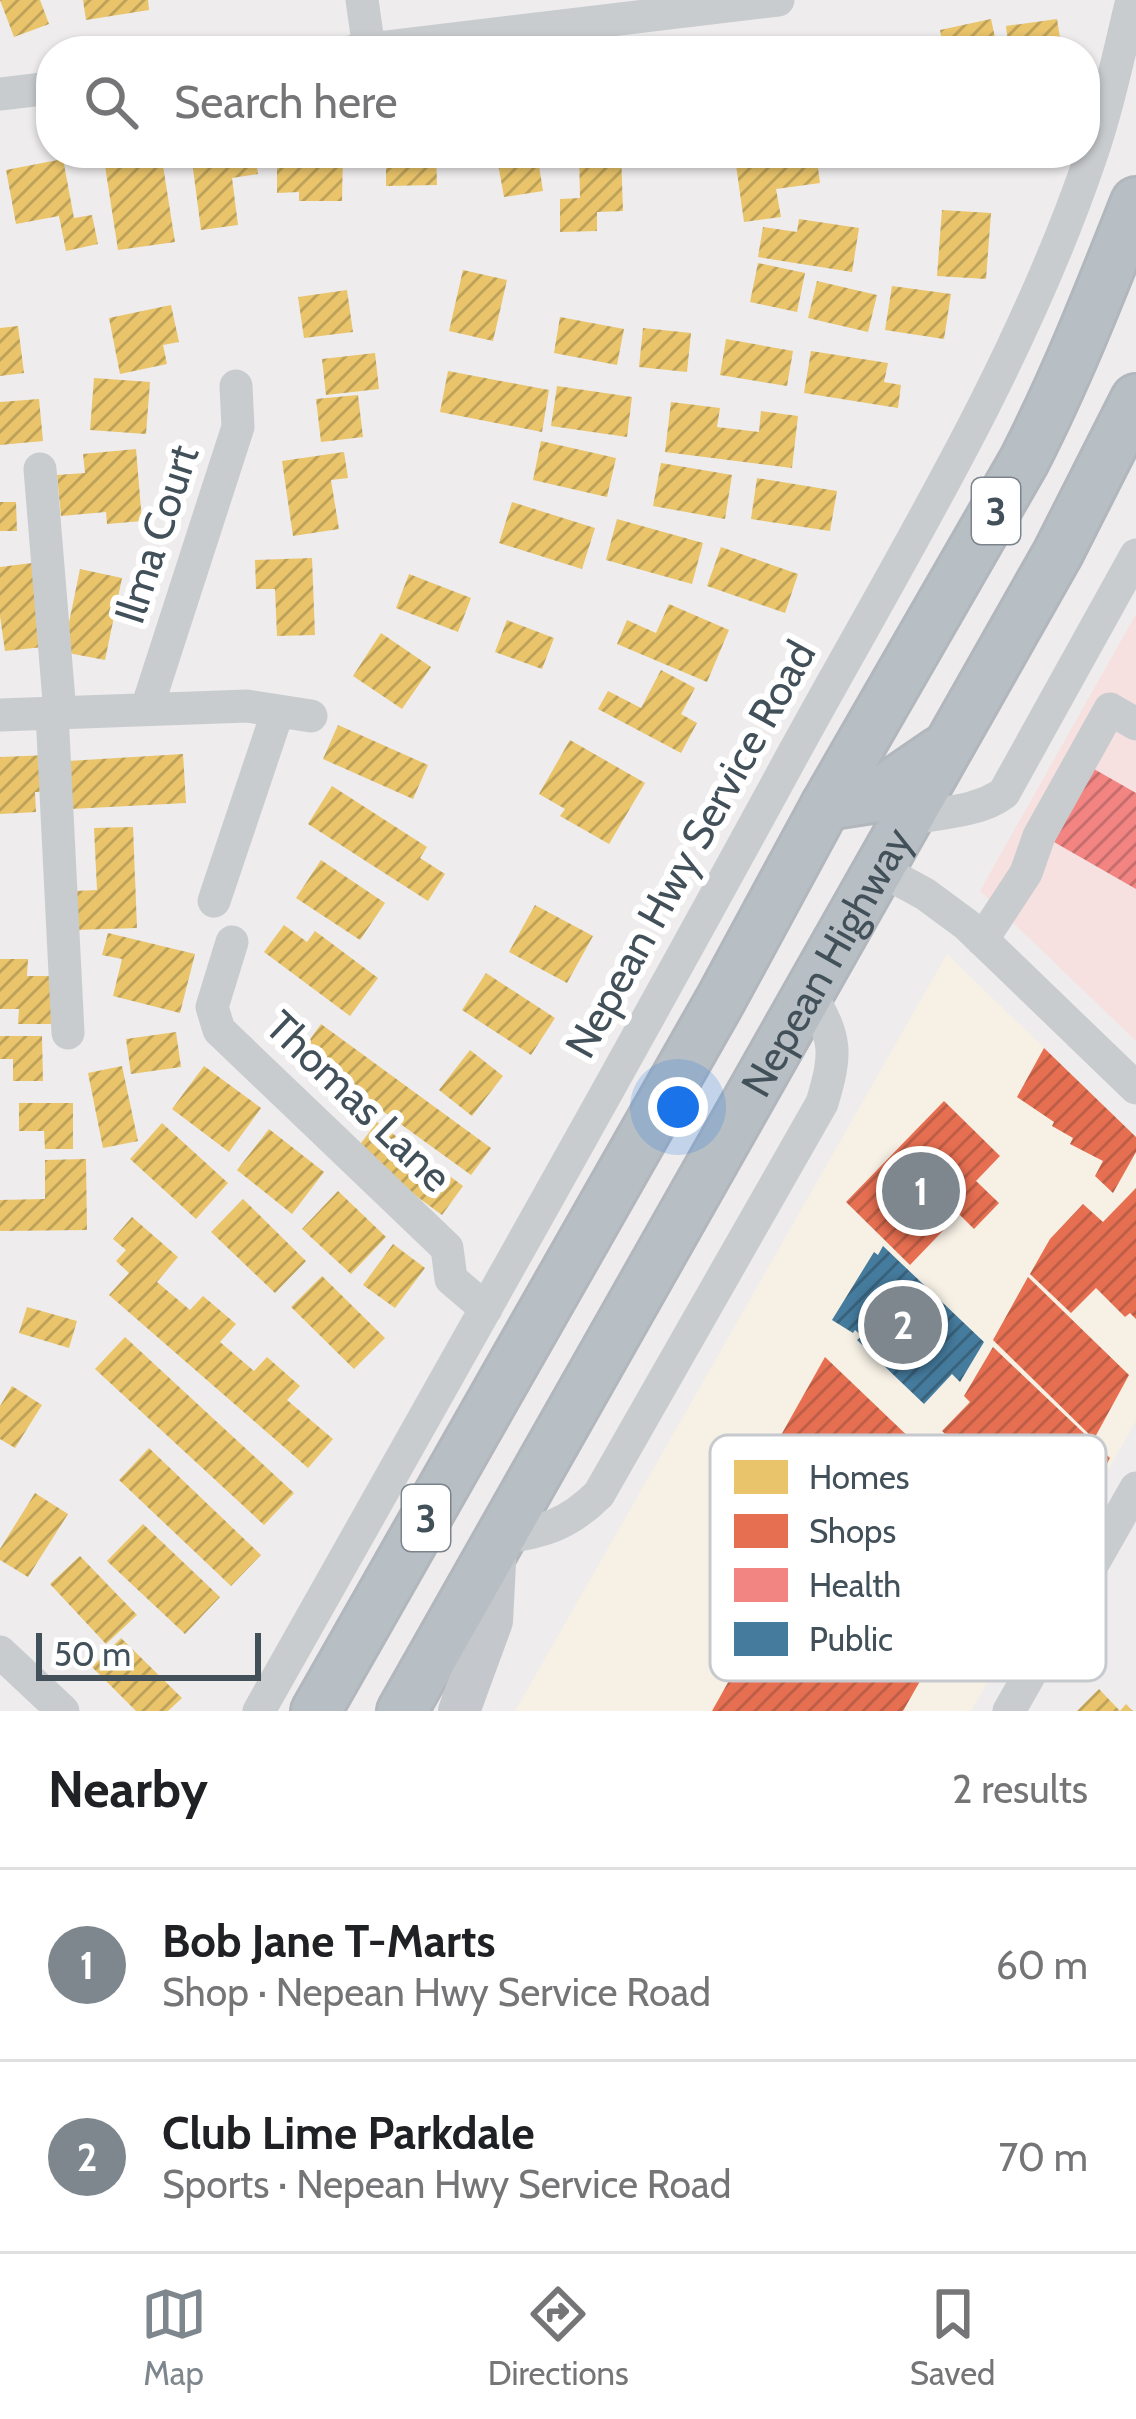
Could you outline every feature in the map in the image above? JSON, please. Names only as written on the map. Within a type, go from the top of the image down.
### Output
[{"type":"highway","name":"Nepean Highway","points":[[316,1711],[1032,446],[1094,310],[1136,202]]},
{"type":"highway","name":"Nepean Highway","points":[[405,1704],[1058,554],[1136,399]]},
{"type":"highway","points":[[826,805],[872,799],[950,744]]},
{"type":"highway","points":[[773,907],[879,869]]},
{"type":"highway","points":[[346,1660],[405,1704]]},
{"type":"main road","points":[[459,1711],[492,1621],[498,1540]]},
{"type":"street","points":[[361,36],[362,0]]},
{"type":"street","points":[[478,36],[778,0]]},
{"type":"street","name":"Nepean Hwy Service Road","points":[[1100,128],[1132,0]]},
{"type":"street","points":[[0,94],[36,90]]},
{"type":"street","name":"Nepean Hwy Service Road","points":[[259,1711],[940,487],[1036,296],[1086,168]]},
{"type":"street","name":"Ilma Court","points":[[146,708],[238,427],[236,386]]},
{"type":"street","points":[[40,469],[56,712],[68,1033]]},
{"type":"street","points":[[908,819],[979,805],[1004,793],[1136,555]]},
{"type":"street","points":[[0,715],[247,706],[294,714],[214,901]]},
{"type":"street","points":[[982,940],[1025,874],[1039,836],[1110,709],[1136,724]]},
{"type":"street","name":"Nepean Highway","points":[[780,778],[826,805]]},
{"type":"street","points":[[879,869],[938,903],[982,940],[1136,1088]]},
{"type":"street","name":"Thomas Lane","points":[[232,942],[212,1007],[219,1030],[447,1248],[451,1279],[485,1309]]},
{"type":"street","points":[[498,1540],[539,1533],[585,1509],[610,1475],[822,1103],[832,1071],[833,1037],[810,994]]},
{"type":"street","points":[[1106,1541],[1136,1488]]},
{"type":"street","points":[[0,1652],[63,1711]]},
{"type":"street","points":[[1009,1711],[1026,1681]]},
{"type":"shaded area","points":[[1136,614],[1136,1041],[980,891]]},
{"type":"shaded area","points":[[947,954],[1136,1137],[1136,1421],[1106,1474],[1106,1435],[710,1435],[710,1681],[988,1681],[971,1711],[515,1711]]},
{"type":"building: Homes","points":[[0,0],[40,0],[49,24],[14,37]]},
{"type":"building: Homes","points":[[83,0],[148,0],[149,10],[86,20]]},
{"type":"building: Homes","points":[[991,19],[995,36],[941,36],[940,30]]},
{"type":"building: Homes","points":[[1057,19],[1060,36],[1007,36],[1006,26]]},
{"type":"building: Homes","points":[[36,164],[36,168],[65,168],[74,218],[92,215],[98,244],[66,251],[59,216],[16,224],[6,170]]},
{"type":"building: Homes","points":[[105,168],[163,168],[175,242],[118,250]]},
{"type":"building: Homes","points":[[193,168],[257,168],[258,174],[232,178],[238,225],[201,230]]},
{"type":"building: Homes","points":[[277,168],[343,168],[342,201],[299,201],[299,192],[277,193]]},
{"type":"building: Homes","points":[[386,168],[436,168],[437,185],[386,186]]},
{"type":"building: Homes","points":[[499,168],[539,168],[543,191],[504,197]]},
{"type":"building: Homes","points":[[579,168],[622,168],[623,211],[597,212],[597,231],[560,232],[560,199],[580,198]]},
{"type":"building: Homes","points":[[736,168],[818,168],[820,183],[776,189],[781,217],[744,222]]},
{"type":"building: Homes","points":[[942,210],[991,213],[986,279],[937,276]]},
{"type":"building: Homes","points":[[799,219],[859,228],[852,272],[758,257],[763,227],[797,232]]},
{"type":"building: Homes","points":[[758,263],[805,273],[797,312],[750,302]]},
{"type":"building: Homes","points":[[463,270],[507,280],[493,341],[449,331]]},
{"type":"building: Homes","points":[[817,281],[877,295],[868,332],[808,318]]},
{"type":"building: Homes","points":[[892,286],[951,294],[944,339],[885,330]]},
{"type":"building: Homes","points":[[347,290],[353,332],[304,338],[298,297]]},
{"type":"building: Homes","points":[[171,305],[179,342],[163,345],[167,364],[120,374],[109,318]]},
{"type":"building: Homes","points":[[560,317],[624,329],[617,365],[554,353]]},
{"type":"building: Homes","points":[[18,326],[24,373],[0,376],[0,328]]},
{"type":"building: Homes","points":[[643,328],[691,333],[687,372],[639,367]]},
{"type":"building: Homes","points":[[726,339],[793,351],[787,386],[720,375]]},
{"type":"building: Homes","points":[[811,351],[888,363],[884,382],[901,385],[898,408],[804,393]]},
{"type":"building: Homes","points":[[375,353],[379,389],[326,395],[322,359]]},
{"type":"building: Homes","points":[[448,371],[549,390],[542,432],[440,412]]},
{"type":"building: Homes","points":[[94,378],[150,382],[146,434],[90,430]]},
{"type":"building: Homes","points":[[557,386],[632,397],[627,437],[551,426]]},
{"type":"building: Homes","points":[[358,395],[363,437],[321,442],[316,399]]},
{"type":"building: Homes","points":[[39,399],[43,441],[0,445],[0,402]]},
{"type":"building: Homes","points":[[671,402],[720,408],[717,427],[759,432],[761,411],[798,416],[792,468],[665,452]]},
{"type":"building: Homes","points":[[541,441],[616,458],[607,497],[533,480]]},
{"type":"building: Homes","points":[[136,449],[142,521],[107,524],[106,512],[61,516],[57,475],[85,473],[83,454]]},
{"type":"building: Homes","points":[[344,452],[348,478],[331,480],[339,529],[293,536],[282,461]]},
{"type":"building: Homes","points":[[661,463],[732,475],[725,519],[653,506]]},
{"type":"building: Homes","points":[[757,478],[837,491],[830,531],[751,519]]},
{"type":"building: Homes","points":[[0,502],[16,502],[17,531],[0,531]]},
{"type":"building: Homes","points":[[512,502],[595,528],[582,569],[499,543]]},
{"type":"building: Homes","points":[[617,519],[703,543],[692,584],[606,560]]},
{"type":"building: Homes","points":[[721,547],[798,574],[785,613],[707,586]]},
{"type":"building: Homes","points":[[312,558],[315,635],[277,636],[275,589],[256,589],[255,560]]},
{"type":"building: Homes","points":[[32,563],[43,647],[5,651],[0,567]]},
{"type":"building: Homes","points":[[80,569],[122,578],[105,660],[63,652]]},
{"type":"building: Homes","points":[[409,574],[471,598],[458,632],[396,608]]},
{"type":"building: Homes","points":[[669,604],[729,630],[707,682],[617,644],[627,620],[656,633]]},
{"type":"building: Homes","points":[[507,620],[554,638],[542,669],[495,652]]},
{"type":"building: Homes","points":[[381,633],[431,667],[402,709],[353,676]]},
{"type":"building: Homes","points":[[661,670],[695,688],[681,714],[697,723],[681,753],[598,709],[608,691],[641,708]]},
{"type":"building: Homes","points":[[338,725],[428,765],[413,799],[323,759]]},
{"type":"building: Homes","points":[[570,740],[645,783],[609,844],[560,816],[565,809],[539,794]]},
{"type":"building: Homes","points":[[183,754],[186,803],[71,809],[68,761]]},
{"type":"building: Homes","points":[[50,755],[52,792],[35,792],[36,812],[0,814],[0,757]]},
{"type":"building: Homes","points":[[332,786],[427,847],[420,858],[445,874],[428,901],[308,824]]},
{"type":"building: Homes","points":[[133,827],[137,928],[76,930],[74,891],[97,890],[94,828]]},
{"type":"building: Homes","points":[[321,860],[385,903],[360,940],[296,898]]},
{"type":"building: Homes","points":[[535,905],[593,936],[567,983],[509,952]]},
{"type":"building: Homes","points":[[284,925],[307,942],[315,931],[378,978],[350,1016],[264,952]]},
{"type":"building: Homes","points":[[108,933],[195,954],[180,1013],[113,996],[122,959],[102,955]]},
{"type":"building: Homes","points":[[0,959],[28,959],[27,976],[56,976],[55,1024],[18,1024],[19,1009],[0,1009]]},
{"type":"building: Homes","points":[[486,973],[555,1018],[531,1055],[462,1010]]},
{"type":"building: Homes","points":[[321,1024],[491,1148],[471,1175],[301,1052]]},
{"type":"building: Homes","points":[[176,1032],[181,1067],[131,1074],[126,1039]]},
{"type":"building: Homes","points":[[0,1036],[42,1036],[43,1081],[13,1081],[13,1059],[0,1059]]},
{"type":"building: Homes","points":[[470,1050],[503,1076],[472,1116],[439,1090]]},
{"type":"building: Homes","points":[[122,1066],[138,1141],[103,1148],[88,1073]]},
{"type":"building: Homes","points":[[204,1066],[261,1108],[229,1152],[172,1109]]},
{"type":"building: Homes","points":[[19,1103],[73,1103],[73,1149],[45,1149],[44,1131],[19,1131]]},
{"type":"building: Homes","points":[[377,1122],[463,1186],[442,1215],[355,1151]]},
{"type":"building: Homes","points":[[162,1123],[228,1183],[196,1219],[130,1159]]},
{"type":"building: Homes","points":[[269,1129],[324,1172],[292,1214],[237,1170]]},
{"type":"building: Homes","points":[[86,1159],[87,1230],[0,1231],[0,1200],[45,1199],[45,1160]]},
{"type":"building: Homes","points":[[338,1191],[386,1237],[351,1274],[302,1229]]},
{"type":"building: Homes","points":[[243,1199],[306,1261],[275,1293],[211,1232]]},
{"type":"building: Homes","points":[[132,1217],[178,1257],[157,1282],[190,1310],[203,1296],[236,1324],[220,1342],[254,1371],[267,1357],[300,1386],[287,1400],[333,1439],[308,1468],[109,1295],[129,1273],[116,1261],[126,1250],[113,1239]]},
{"type":"building: Homes","points":[[393,1244],[425,1268],[395,1308],[363,1285]]},
{"type":"building: Homes","points":[[322,1276],[385,1338],[354,1369],[291,1307]]},
{"type":"building: Homes","points":[[27,1307],[77,1321],[69,1348],[19,1333]]},
{"type":"building: Homes","points":[[125,1337],[294,1493],[264,1525],[95,1369]]},
{"type":"building: Homes","points":[[12,1386],[42,1405],[15,1448],[0,1439],[0,1406]]},
{"type":"building: Homes","points":[[149,1448],[261,1555],[231,1586],[119,1480]]},
{"type":"building: Homes","points":[[35,1493],[68,1514],[28,1577],[0,1560],[0,1549]]},
{"type":"building: Homes","points":[[143,1524],[220,1597],[185,1634],[107,1561]]},
{"type":"building: Homes","points":[[80,1556],[137,1615],[106,1644],[50,1584]]},
{"type":"building: Homes","points":[[121,1638],[182,1698],[168,1711],[136,1711],[92,1667]]},
{"type":"building: Homes","points":[[1099,1689],[1120,1711],[1077,1711]]},
{"type":"building: Shops","points":[[1044,1048],[1136,1137],[1136,1152],[1113,1193],[1095,1176],[1103,1161],[1070,1144],[1073,1138],[1017,1097]]},
{"type":"building: Shops","points":[[944,1101],[1000,1156],[976,1181],[999,1203],[974,1229],[959,1214],[910,1265],[846,1202]]},
{"type":"building: Shops","points":[[1136,1188],[1136,1319],[1130,1313],[1125,1317],[1096,1288],[1071,1313],[1030,1274],[1050,1239],[1083,1204],[1103,1222]]},
{"type":"building: Shops","points":[[1028,1277],[1129,1375],[1096,1435],[1090,1435],[993,1340]]},
{"type":"building: Shops","points":[[993,1347],[1086,1435],[946,1435],[942,1431],[970,1402],[964,1396]]},
{"type":"building: Shops","points":[[825,1357],[907,1435],[781,1435]]},
{"type":"building: Shops","points":[[729,1681],[920,1681],[903,1711],[712,1711]]},
{"type":"building: Health","points":[[1094,769],[1136,793],[1136,889],[1054,842]]},
{"type":"building: Public","points":[[883,1246],[984,1342],[960,1382],[952,1374],[924,1404],[857,1340],[862,1336],[832,1320],[874,1252],[878,1255]]},
{"type":"place","name":"Bob Jane T-Marts","points":[[921,1191]]},
{"type":"place","name":"Club Lime Parkdale","points":[[903,1325]]}]
